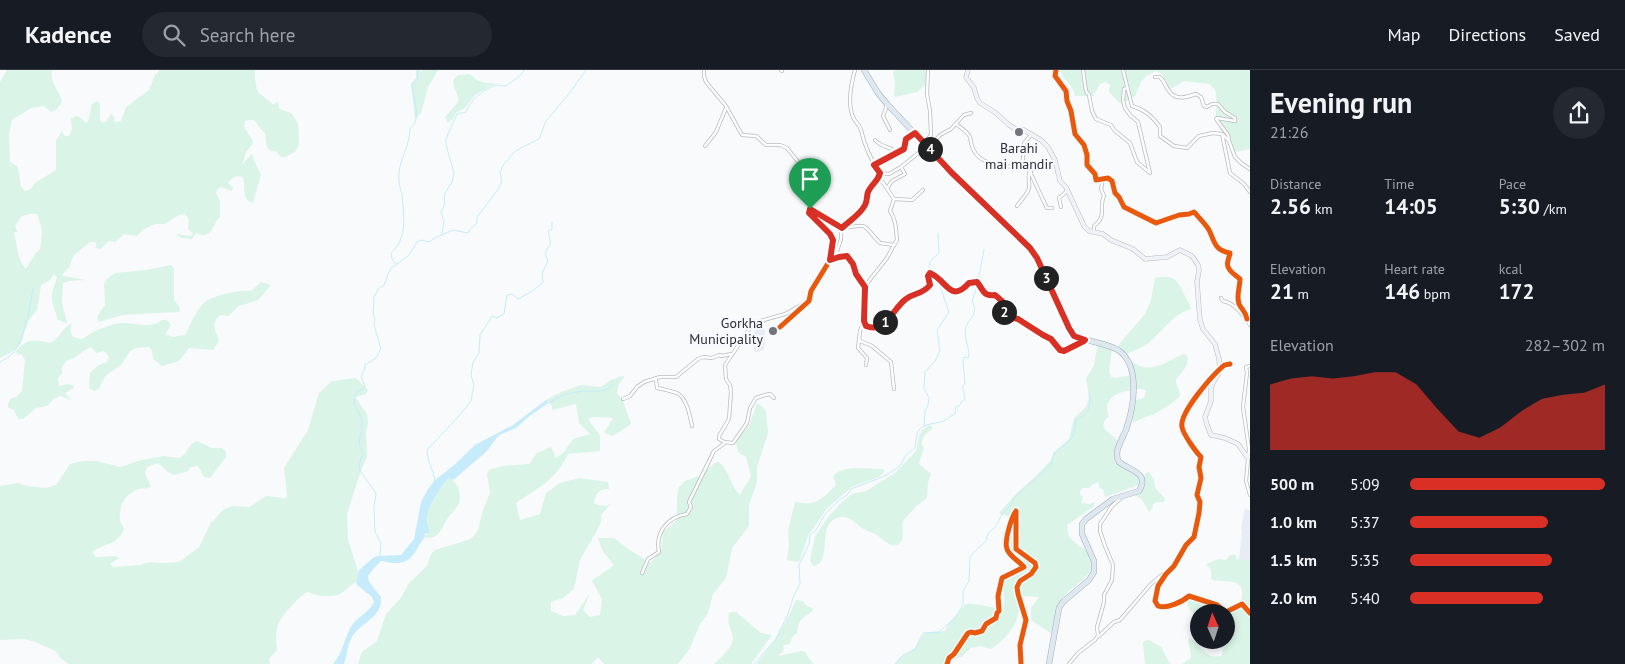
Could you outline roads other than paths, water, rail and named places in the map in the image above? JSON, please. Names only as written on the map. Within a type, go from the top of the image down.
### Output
[{"type":"main road","points":[[864,70],[887,104],[951,172],[1030,248],[1037,258],[1074,336],[1118,350],[1132,368],[1134,380],[1127,428],[1117,455],[1119,462],[1142,477],[1140,489],[1113,499],[1082,524],[1082,534],[1094,561],[1094,572],[1089,580],[1063,602],[1059,608],[1049,664]]},
{"type":"main road","points":[[968,70],[966,77],[974,88],[980,102],[996,113],[1008,125],[1024,130],[1040,140],[1053,154],[1060,181],[1066,187],[1084,226],[1089,231],[1103,234],[1111,240],[1132,249],[1145,259],[1167,257],[1180,250],[1192,256],[1200,270],[1197,282],[1200,320],[1203,329],[1217,351],[1220,370],[1211,387],[1211,401],[1205,417],[1207,425],[1211,435],[1225,438],[1238,444],[1247,456],[1250,457]]},
{"type":"street","points":[[704,70],[706,82],[726,106],[742,135],[756,136],[768,146],[783,146],[801,163],[808,182],[809,213],[830,234],[833,240],[830,260],[811,291],[808,302],[780,327]]},
{"type":"street","points":[[835,258],[841,239],[842,228],[860,214],[867,203],[868,191],[879,179],[880,173],[863,142],[859,126],[852,113],[850,95],[856,70]]},
{"type":"street","points":[[927,146],[931,135],[927,94],[928,70]]},
{"type":"street","points":[[1056,70],[1055,76],[1066,91],[1075,134],[1084,145],[1087,165],[1096,180],[1108,178],[1112,181],[1115,193],[1124,207],[1156,223],[1194,212],[1209,229],[1216,247],[1230,253],[1227,266],[1240,279],[1238,295],[1240,304],[1245,311],[1246,319]]},
{"type":"street","points":[[1083,70],[1086,91],[1096,119],[1110,125],[1130,143],[1137,162],[1150,174],[1138,122],[1126,111],[1123,100],[1124,89],[1127,88]]},
{"type":"street","points":[[1123,70],[1132,106],[1152,116],[1160,127],[1160,136],[1174,146],[1187,148],[1199,136],[1213,133],[1222,134],[1229,141]]},
{"type":"street","points":[[1156,78],[1160,77],[1165,81],[1168,91],[1175,96],[1181,98],[1196,94],[1201,97],[1204,106],[1218,104],[1225,112],[1235,118],[1235,121],[1223,118],[1216,119],[1228,135],[1235,157],[1250,169]]},
{"type":"street","points":[[887,104],[883,116],[890,130]]},
{"type":"street","points":[[705,146],[707,146],[716,132],[726,106]]},
{"type":"street","points":[[880,173],[889,174],[901,167],[940,134],[951,129],[964,115],[970,113]]},
{"type":"street","points":[[956,124],[969,134],[972,148],[986,162],[1018,167],[1034,162],[1035,165],[1028,175],[1029,186],[1027,193],[1017,206]]},
{"type":"street","points":[[874,165],[904,149],[906,139],[915,133]]},
{"type":"street","points":[[1222,134],[1230,173],[1244,184],[1250,192]]},
{"type":"street","points":[[1018,167],[1024,159],[1024,142],[1031,135]]},
{"type":"street","points":[[874,140],[898,152]]},
{"type":"street","points":[[887,188],[892,181],[905,174],[901,167]]},
{"type":"street","points":[[1031,170],[1033,180],[1044,204],[1047,208],[1052,208]]},
{"type":"street","points":[[879,179],[894,199]]},
{"type":"street","points":[[1094,232],[1094,226],[1099,222],[1103,214],[1101,202],[1104,196],[1101,189],[1101,179]]},
{"type":"street","points":[[1061,207],[1059,198],[1066,192],[1066,187]]},
{"type":"street","points":[[894,199],[912,200],[923,190]]},
{"type":"street","points":[[866,364],[867,358],[858,348],[860,331],[864,321],[865,287],[887,258],[897,240],[895,220],[890,211],[894,199]]},
{"type":"street","points":[[810,209],[842,228],[866,226],[880,243],[894,245]]},
{"type":"street","points":[[830,260],[847,256],[865,287]]},
{"type":"street","points":[[864,321],[866,326],[872,328],[888,321],[904,300],[924,292],[930,285],[928,276],[930,273],[950,290],[956,292],[963,290],[969,283],[977,282],[985,294],[995,295],[1002,301],[1005,316],[1018,319],[1051,339],[1060,350],[1064,351],[1085,340]]},
{"type":"street","points":[[1221,298],[1242,312],[1250,325]]},
{"type":"street","points":[[774,398],[770,394],[765,394],[756,398],[750,408],[747,424],[733,443],[724,442],[718,437],[729,419],[732,392],[726,379],[725,365],[732,354],[757,322],[785,314],[808,302]]},
{"type":"street","points":[[859,339],[860,342],[872,346],[891,362],[894,389]]},
{"type":"street","points":[[623,399],[630,396],[640,385],[654,379],[676,377],[703,357],[712,358],[719,355],[732,354]]},
{"type":"street","points":[[1230,364],[1223,366],[1195,398],[1184,416],[1182,428],[1200,457],[1199,467],[1202,478],[1197,495],[1200,502],[1199,513],[1194,537],[1186,545],[1174,566],[1158,586],[1155,601],[1161,607],[1178,604],[1189,596],[1217,605],[1226,612],[1242,604],[1250,613]]},
{"type":"street","points":[[1250,366],[1246,368],[1243,407],[1250,457],[1246,481],[1250,495]]},
{"type":"street","points":[[654,379],[656,380],[657,388],[679,394],[689,411],[692,426]]},
{"type":"street","points":[[642,573],[648,559],[659,552],[661,530],[678,515],[687,514],[691,507],[689,502],[714,451],[726,442]]},
{"type":"street","points":[[1098,636],[1097,627],[1104,595],[1112,580],[1113,565],[1100,531],[1100,524],[1112,506],[1119,499],[1130,494]]},
{"type":"street","points":[[947,664],[949,658],[954,654],[968,633],[982,631],[986,624],[996,618],[1000,608],[998,596],[1002,578],[1024,567],[1009,554],[1006,548],[1010,520],[1016,511],[1016,549],[1035,564],[1036,567],[1031,574],[1020,581],[1017,587],[1026,620],[1020,645],[1021,664]]},
{"type":"street","points":[[1069,664],[1078,653],[1114,622],[1120,620],[1151,584],[1166,574]]},
{"type":"water","points":[[546,400],[548,403],[516,428],[499,435],[486,452],[453,480],[449,478],[446,481],[428,513],[429,533],[424,534],[425,537],[410,558],[400,563],[381,561],[374,568],[368,576],[369,582],[381,597],[379,610],[352,637],[344,664],[333,664],[352,625],[374,602],[372,597],[356,584],[359,570],[377,556],[401,555],[414,539],[421,502],[435,480],[475,445],[513,425]]},
{"type":"waterway","points":[[396,264],[392,259],[391,253],[397,247],[404,225],[399,174],[410,129],[416,119],[412,85],[417,80],[418,70]]},
{"type":"waterway","points":[[442,234],[444,221],[441,212],[445,204],[444,195],[452,182],[454,173],[446,139],[457,114],[466,112],[474,99],[483,92],[493,86],[506,86],[522,74],[524,70]]},
{"type":"waterway","points":[[380,555],[381,543],[375,532],[374,507],[376,493],[360,471],[359,465],[363,454],[359,441],[362,423],[354,403],[356,393],[365,386],[361,376],[365,365],[376,358],[381,349],[374,325],[374,297],[379,288],[384,285],[390,269],[408,256],[417,242],[421,240],[429,242],[453,230],[468,233],[477,223],[477,217],[502,182],[500,173],[502,167],[515,151],[539,139],[546,121],[586,70]]},
{"type":"waterway","points":[[435,482],[427,450],[471,401],[474,385],[471,375],[473,362],[479,353],[480,335],[492,316],[497,318],[504,314],[507,295],[512,294],[518,299],[534,290],[543,282],[542,273],[548,261],[545,253],[551,243],[548,231],[552,229],[552,222]]},
{"type":"waterway","points":[[929,270],[930,261],[939,253],[938,233]]},
{"type":"waterway","points":[[978,281],[984,250]]},
{"type":"waterway","points":[[924,425],[925,411],[929,398],[924,388],[925,372],[935,361],[940,351],[937,330],[949,312],[940,286],[931,275]]},
{"type":"waterway","points":[[754,664],[776,639],[788,614],[800,584],[799,565],[809,544],[810,535],[816,530],[825,514],[847,495],[851,489],[885,476],[900,466],[906,455],[915,448],[919,430],[922,427],[944,421],[955,414],[956,407],[965,399],[963,361],[964,357],[968,358],[969,355],[965,330],[975,309],[972,301],[978,284]]},
{"type":"waterway","points":[[0,362],[12,354],[17,347],[29,313],[33,288]]},
{"type":"waterway","points":[[548,403],[570,393],[601,391],[614,384]]},
{"type":"waterway","points":[[895,664],[903,655],[915,649],[923,633],[939,632],[955,618],[963,605],[963,591],[969,581],[970,557],[986,541],[988,534],[996,526],[1002,514],[1012,504],[1014,498],[1052,464],[1054,454],[1072,438],[1076,420],[1084,416],[1090,406],[1089,393]]},
{"type":"place","name":"Barahi mai mandir","points":[[1019,132]]},
{"type":"place","name":"Gorkha Municipality","points":[[773,331]]}]
